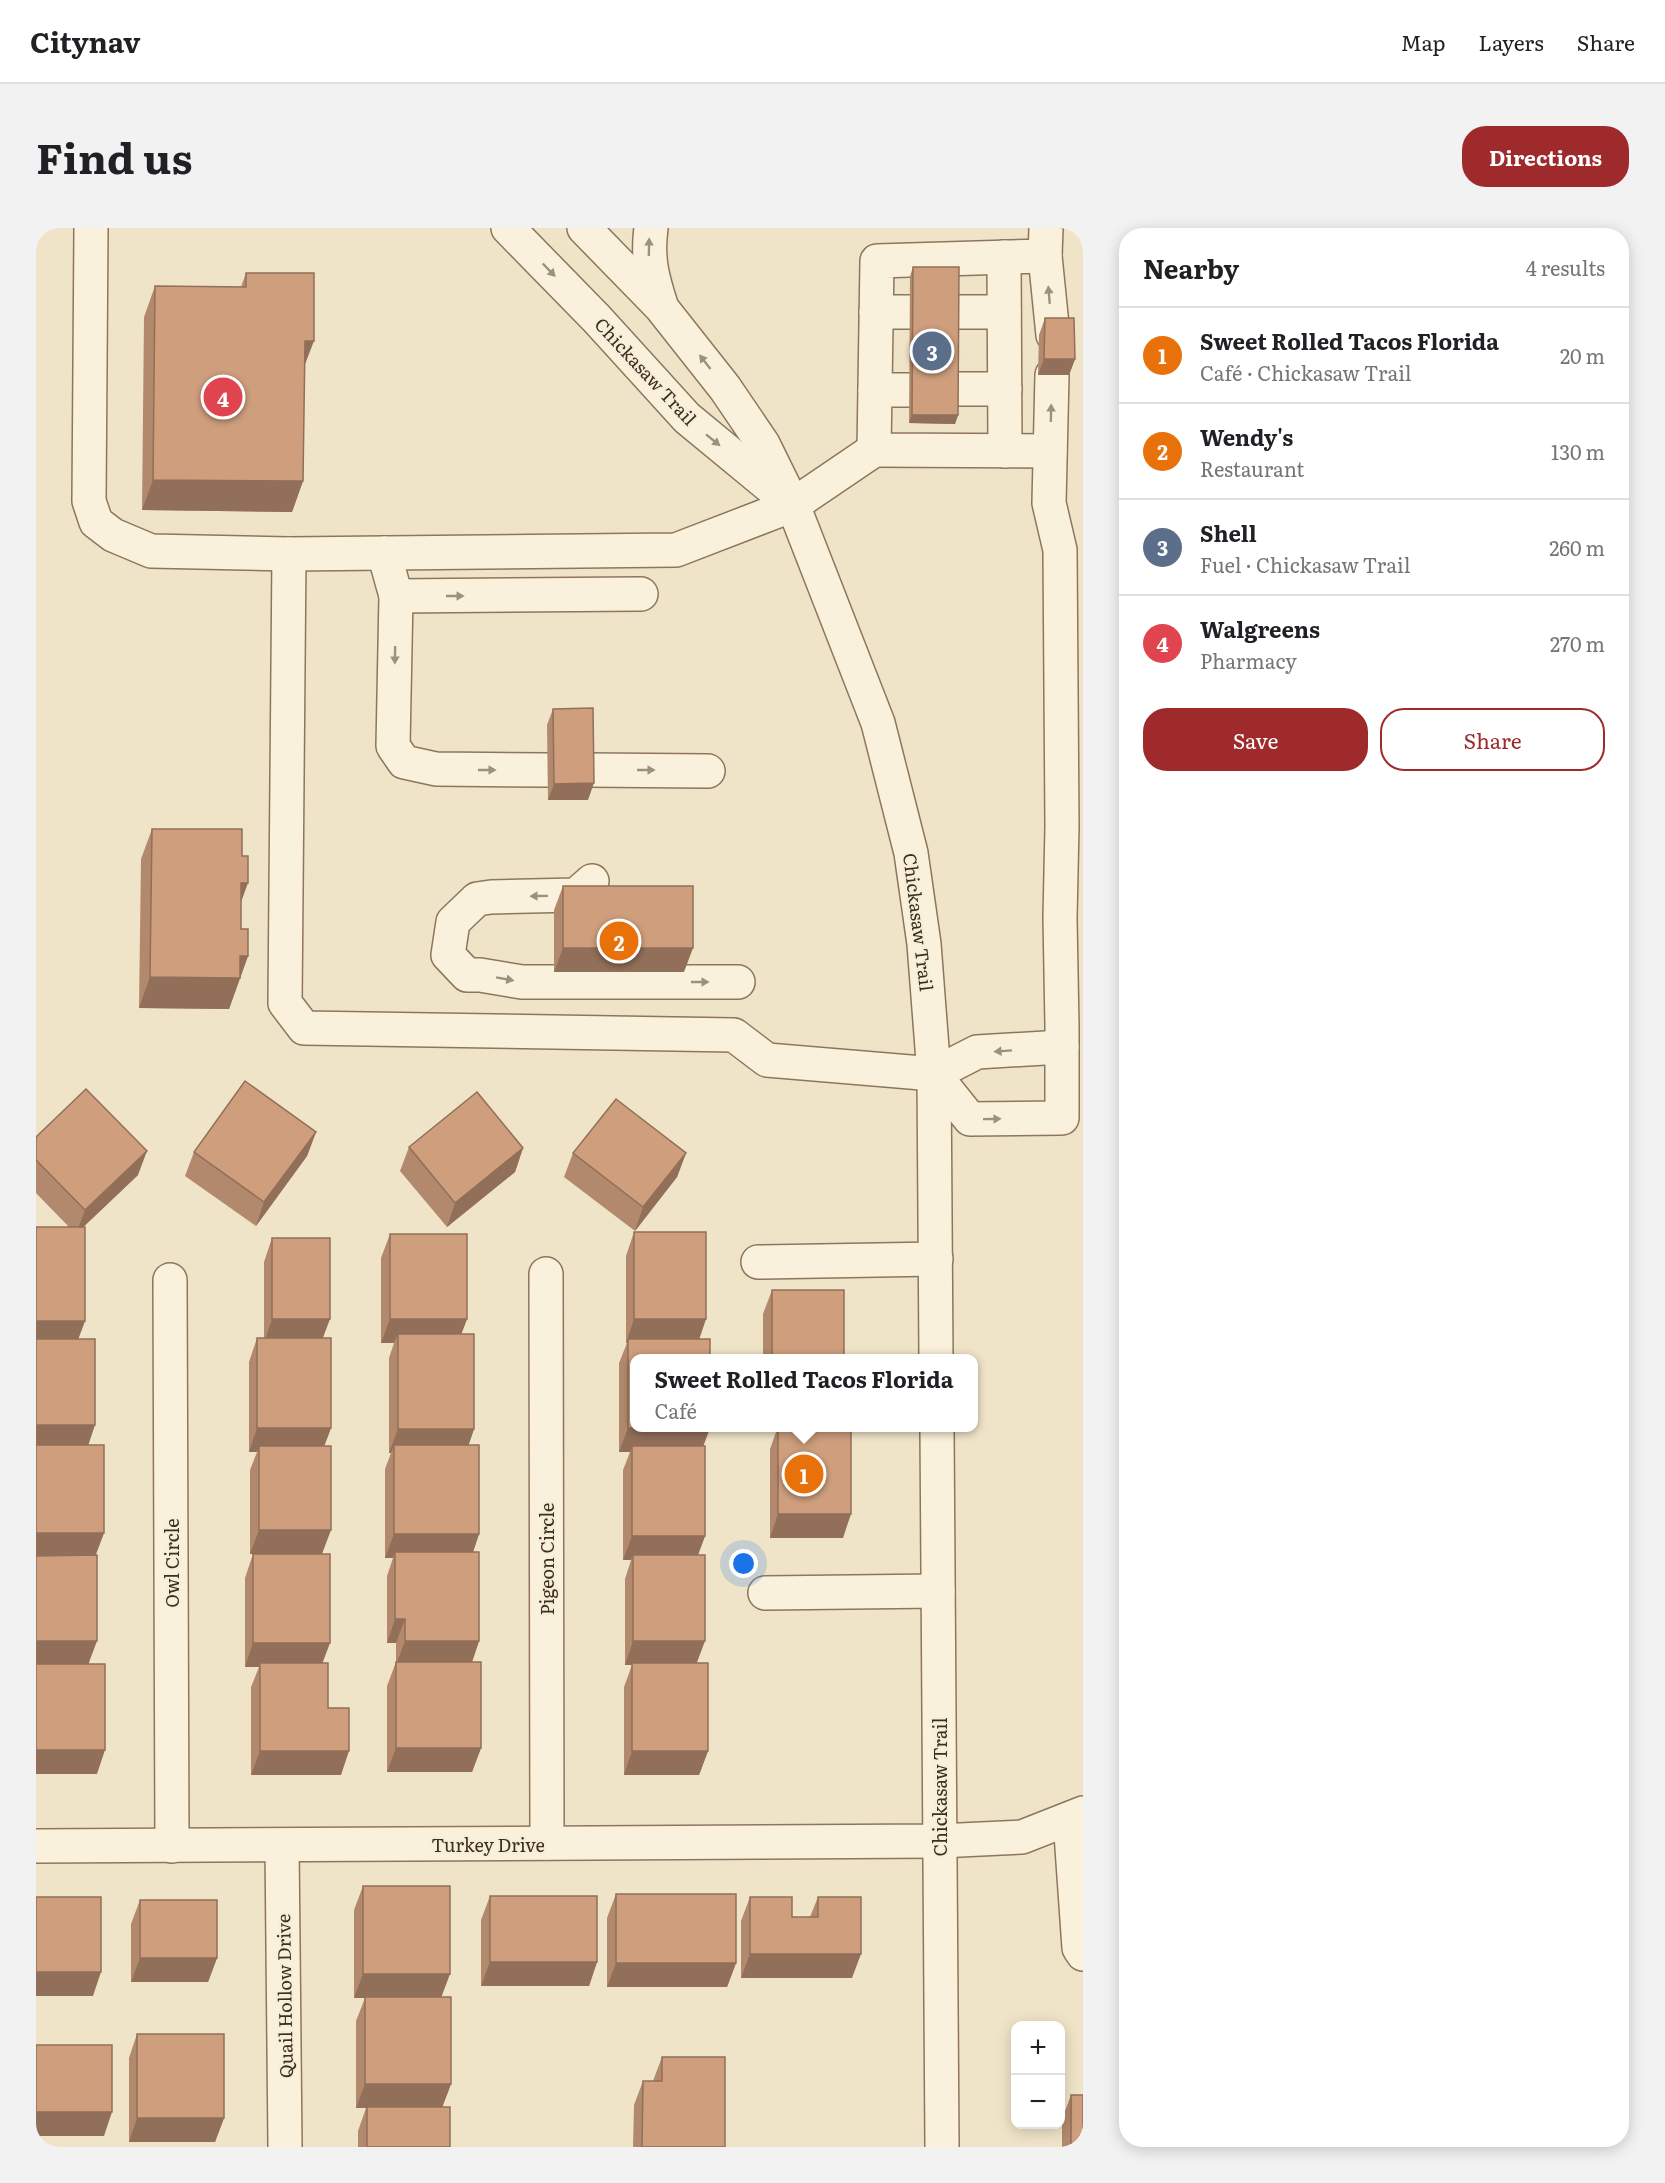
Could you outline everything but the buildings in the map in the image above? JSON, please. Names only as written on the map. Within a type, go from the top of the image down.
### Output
[{"type":"street","points":[[91,228],[89,501],[96,522],[113,535],[151,551],[289,554],[676,550],[793,505],[874,450],[1050,451]]},
{"type":"street","name":"Chickasaw Trail","points":[[508,228],[597,319],[687,418],[793,505]]},
{"type":"street","name":"Chickasaw Trail","points":[[584,228],[661,307],[725,388],[763,444],[793,505],[878,723],[911,853],[924,944],[934,1074],[936,1354]]},
{"type":"street","points":[[651,228],[650,268],[661,307]]},
{"type":"street","points":[[874,450],[877,261],[1004,257],[1046,242],[1053,335]]},
{"type":"street","points":[[1004,257],[1005,450]]},
{"type":"street","points":[[876,312],[910,312]]},
{"type":"street","points":[[956,312],[1004,312]]},
{"type":"street","points":[[934,1074],[970,1119],[1062,1118],[1060,550],[1049,503],[1052,375]]},
{"type":"street","points":[[955,389],[1005,389]]},
{"type":"street","points":[[875,390],[909,390]]},
{"type":"street","points":[[384,553],[396,596],[393,746],[404,762],[436,769],[548,770]]},
{"type":"street","points":[[289,554],[285,1003],[304,1028],[734,1035],[767,1060],[934,1074],[977,1053],[1062,1047]]},
{"type":"street","points":[[396,596],[641,594]]},
{"type":"street","points":[[587,770],[708,771]]},
{"type":"street","points":[[592,881],[576,896],[477,899],[453,922],[448,955],[467,975],[522,982],[738,982]]},
{"type":"street","points":[[758,1262],[936,1259]]},
{"type":"street","name":"Pigeon Circle","points":[[546,1274],[547,1844]]},
{"type":"street","name":"Owl Circle","points":[[170,1280],[172,1846]]},
{"type":"street","name":"Chickasaw Trail","points":[[937,1432],[942,2147]]},
{"type":"street","points":[[765,1593],[938,1591]]},
{"type":"street","points":[[1076,1816],[1079,1948],[1083,1954]]},
{"type":"street","name":"Turkey Drive","points":[[36,1846],[939,1841],[1022,1837],[1076,1816]]},
{"type":"street","name":"Quail Hollow Drive","points":[[282,1845],[285,2147]]},
{"type":"place","name":"Shell","points":[[932,351]]},
{"type":"place","name":"Walgreens","points":[[223,397]]},
{"type":"place","name":"Wendy's","points":[[619,941]]},
{"type":"place","name":"Sweet Rolled Tacos Florida","points":[[804,1474]]}]
